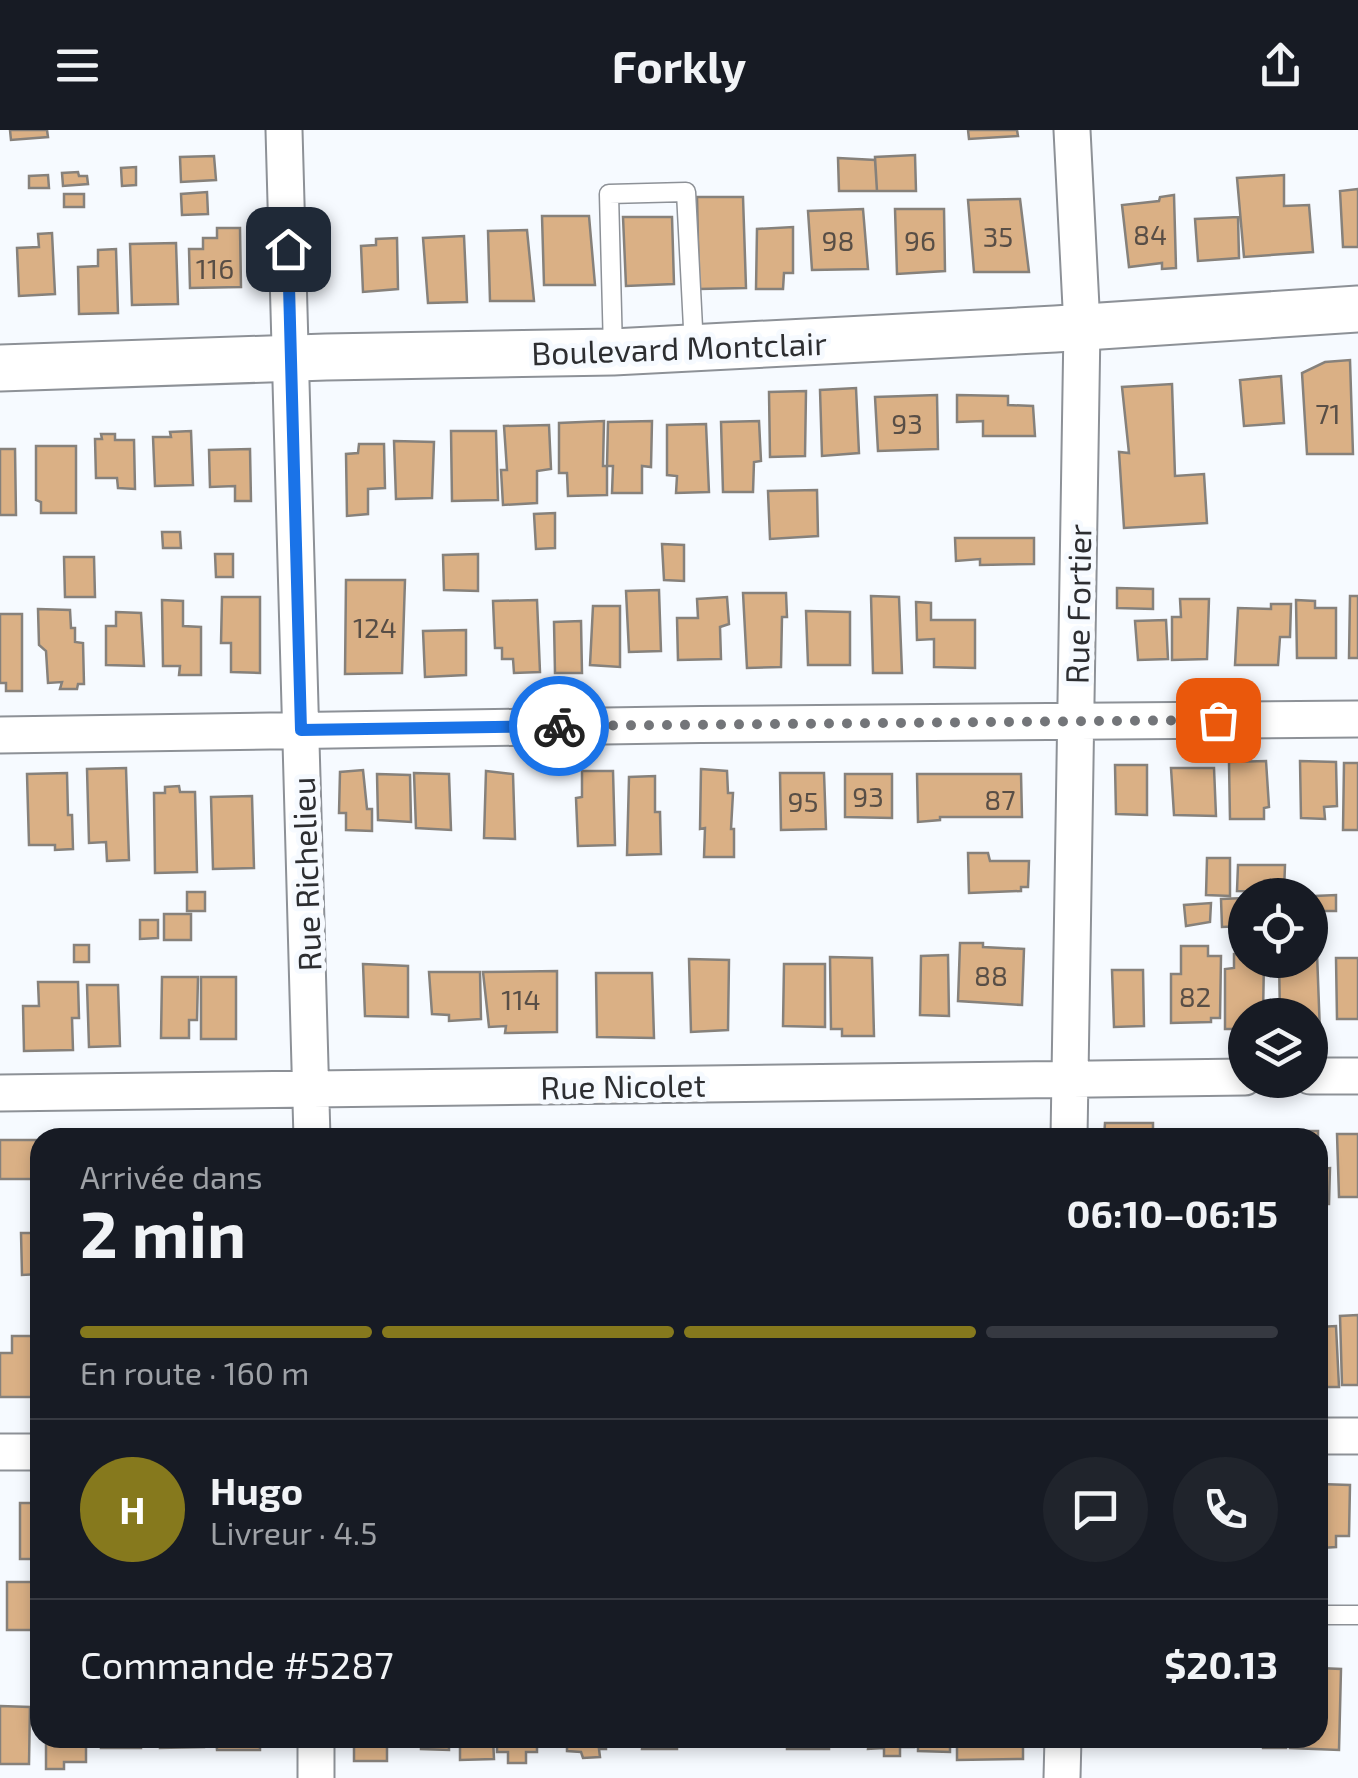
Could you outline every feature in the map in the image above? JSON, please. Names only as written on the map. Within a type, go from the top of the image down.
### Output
[{"type":"street","name":"Rue Richelieu","points":[[284,130],[312,1128]]},
{"type":"street","name":"Rue Fortier","points":[[1068,1128],[1082,327],[1072,130]]},
{"type":"street","name":"Boulevard Montclair","points":[[0,368],[613,352],[1358,310]]},
{"type":"street","points":[[0,735],[1358,719]]},
{"type":"street","points":[[1328,1076],[1358,1076]]},
{"type":"street","name":"Rue Nicolet","points":[[0,1092],[1228,1077]]},
{"type":"street","points":[[1328,1436],[1358,1436]]},
{"type":"street","points":[[0,1452],[30,1452]]},
{"type":"street","points":[[316,1748],[316,1778]]},
{"type":"street","points":[[1062,1778],[1063,1748]]},
{"type":"lane","points":[[613,352],[609,194],[686,192],[694,348]]},
{"type":"lane","points":[[1328,1614],[1358,1614]]},
{"type":"building","points":[[10,130],[47,130],[48,137],[11,140]]},
{"type":"building","points":[[968,130],[1017,130],[1018,136],[969,139]]},
{"type":"building","points":[[915,155],[916,191],[877,191],[875,157]]},
{"type":"building","points":[[214,156],[216,180],[181,182],[180,157]]},
{"type":"building","points":[[838,158],[875,160],[877,191],[839,191]]},
{"type":"building","points":[[136,167],[136,185],[122,186],[121,168]]},
{"type":"building","points":[[78,172],[79,176],[87,176],[88,184],[63,186],[62,173]]},
{"type":"building","points":[[48,175],[49,188],[29,188],[29,176]]},
{"type":"building","points":[[1284,175],[1284,206],[1309,205],[1313,252],[1244,257],[1237,178]]},
{"type":"building","points":[[1358,189],[1358,247],[1343,247],[1340,191]]},
{"type":"building","points":[[207,192],[208,214],[182,215],[181,194]]},
{"type":"building","points":[[64,194],[84,194],[84,207],[64,207]]},
{"type":"building","points":[[1174,195],[1176,268],[1162,269],[1162,263],[1129,267],[1122,205],[1159,201],[1160,197]]},
{"type":"building","points":[[697,197],[743,197],[746,288],[699,289]]},
{"type":"building","points":[[1020,199],[1029,272],[974,272],[968,200]]},
{"type":"building","points":[[863,209],[868,269],[812,270],[808,211]]},
{"type":"building","points":[[895,209],[944,209],[945,271],[897,274]]},
{"type":"building","points":[[542,216],[589,216],[595,285],[544,285]]},
{"type":"building","points":[[623,217],[672,217],[674,284],[626,286]]},
{"type":"building","points":[[1238,217],[1239,258],[1198,261],[1195,219]]},
{"type":"building","points":[[793,227],[793,273],[784,273],[783,289],[756,289],[757,229]]},
{"type":"building","points":[[217,228],[240,228],[241,287],[190,288],[189,249],[203,249],[203,238],[217,238]]},
{"type":"building","points":[[527,230],[534,301],[490,301],[488,231]]},
{"type":"building","points":[[52,233],[55,294],[19,296],[17,248],[39,247],[38,234]]},
{"type":"building","points":[[464,236],[467,302],[428,303],[423,238]]},
{"type":"building","points":[[397,238],[398,289],[363,292],[361,246],[376,245],[376,239]]},
{"type":"building","points":[[176,243],[178,304],[132,305],[130,244]]},
{"type":"building","points":[[116,249],[118,313],[79,314],[78,267],[98,266],[98,250]]},
{"type":"building","points":[[1350,360],[1353,454],[1307,454],[1302,373],[1325,362]]},
{"type":"building","points":[[1281,376],[1284,423],[1244,426],[1240,380]]},
{"type":"building","points":[[1172,384],[1175,476],[1204,474],[1207,523],[1124,528],[1119,452],[1129,453],[1122,387]]},
{"type":"building","points":[[856,388],[859,453],[822,456],[820,390]]},
{"type":"building","points":[[806,391],[805,456],[770,457],[769,392]]},
{"type":"building","points":[[937,395],[938,449],[878,451],[875,397]]},
{"type":"building","points":[[957,395],[1008,396],[1008,405],[1033,406],[1035,436],[983,436],[983,421],[957,422]]},
{"type":"building","points":[[604,421],[607,495],[568,496],[567,473],[559,473],[559,423]]},
{"type":"building","points":[[652,421],[651,467],[642,466],[642,493],[612,493],[613,466],[607,466],[608,422]]},
{"type":"building","points":[[759,421],[761,461],[754,462],[753,492],[723,492],[721,422]]},
{"type":"building","points":[[706,424],[709,492],[676,493],[677,476],[667,475],[667,425]]},
{"type":"building","points":[[549,425],[551,469],[537,471],[537,503],[503,505],[501,470],[507,470],[504,426]]},
{"type":"building","points":[[191,431],[193,485],[155,486],[153,437]]},
{"type":"building","points":[[451,431],[496,431],[498,500],[452,501]]},
{"type":"building","points":[[101,434],[115,434],[115,440],[134,440],[135,489],[118,488],[117,478],[96,478],[95,439],[102,439]]},
{"type":"building","points":[[394,441],[434,442],[432,498],[396,499]]},
{"type":"building","points":[[359,444],[384,444],[385,488],[368,489],[368,514],[347,516],[346,454],[358,453]]},
{"type":"building","points":[[36,446],[76,446],[76,513],[41,513],[41,502],[36,500]]},
{"type":"building","points":[[0,449],[15,449],[16,515],[0,515]]},
{"type":"building","points":[[250,449],[251,501],[235,501],[235,486],[210,487],[209,450]]},
{"type":"building","points":[[817,490],[818,536],[770,539],[768,491]]},
{"type":"building","points":[[555,513],[555,548],[536,549],[534,514]]},
{"type":"building","points":[[162,532],[180,532],[181,548],[163,548]]},
{"type":"building","points":[[955,538],[1034,538],[1034,564],[980,565],[980,559],[956,561]]},
{"type":"building","points":[[662,544],[684,545],[684,581],[664,580]]},
{"type":"building","points":[[215,554],[233,554],[233,577],[216,577]]},
{"type":"building","points":[[478,554],[478,591],[444,590],[443,555]]},
{"type":"building","points":[[64,557],[94,557],[95,597],[65,597]]},
{"type":"building","points":[[346,580],[405,580],[402,673],[345,674]]},
{"type":"building","points":[[1117,588],[1153,589],[1153,609],[1117,608]]},
{"type":"building","points":[[659,590],[661,651],[629,652],[626,591]]},
{"type":"building","points":[[743,593],[786,593],[781,667],[747,668]]},
{"type":"building","points":[[871,596],[899,597],[902,673],[873,673]]},
{"type":"building","points":[[1350,596],[1358,596],[1358,658],[1349,658]]},
{"type":"building","points":[[222,597],[260,597],[260,673],[231,672],[231,643],[221,643]]},
{"type":"building","points":[[727,597],[729,624],[720,627],[721,659],[678,660],[677,618],[698,618],[697,599]]},
{"type":"building","points":[[1180,599],[1209,599],[1207,659],[1172,660],[1172,617],[1181,617]]},
{"type":"building","points":[[162,600],[183,601],[183,626],[201,627],[201,675],[179,675],[180,666],[163,666]]},
{"type":"building","points":[[537,600],[540,672],[514,673],[513,659],[502,659],[502,648],[495,648],[493,601]]},
{"type":"building","points":[[1296,600],[1315,601],[1315,608],[1336,608],[1336,658],[1297,658]]},
{"type":"building","points":[[916,602],[931,603],[931,620],[975,620],[975,668],[934,667],[934,639],[917,640]]},
{"type":"building","points":[[1271,604],[1291,604],[1290,637],[1280,637],[1278,665],[1235,665],[1238,608],[1271,609]]},
{"type":"building","points":[[593,606],[620,606],[620,667],[590,665]]},
{"type":"building","points":[[38,609],[70,610],[75,642],[83,643],[84,684],[78,684],[77,689],[60,689],[62,682],[48,683],[46,651],[39,645]]},
{"type":"building","points":[[806,611],[850,612],[850,665],[808,665]]},
{"type":"building","points":[[116,612],[141,613],[144,666],[106,665],[106,626],[116,626]]},
{"type":"building","points":[[0,614],[22,614],[22,691],[6,691],[6,683],[0,683]]},
{"type":"building","points":[[1166,620],[1168,659],[1138,660],[1135,621]]},
{"type":"building","points":[[581,621],[582,673],[555,673],[554,622]]},
{"type":"building","points":[[466,630],[466,675],[425,677],[423,631]]},
{"type":"building","points":[[1266,761],[1269,807],[1264,808],[1264,819],[1230,819],[1229,762]]},
{"type":"building","points":[[1300,761],[1336,762],[1337,806],[1324,807],[1325,819],[1301,818]]},
{"type":"building","points":[[1344,763],[1358,763],[1358,830],[1343,830]]},
{"type":"building","points":[[1115,765],[1147,765],[1147,815],[1116,814]]},
{"type":"building","points":[[126,768],[129,860],[107,861],[106,842],[89,843],[87,769]]},
{"type":"building","points":[[1171,768],[1214,768],[1216,816],[1174,815]]},
{"type":"building","points":[[701,769],[727,771],[728,793],[733,793],[734,857],[704,857],[705,828],[700,829]]},
{"type":"building","points":[[363,770],[367,809],[372,809],[372,831],[346,830],[346,813],[339,813],[340,772]]},
{"type":"building","points":[[486,771],[513,774],[515,839],[484,838]]},
{"type":"building","points":[[582,771],[613,771],[615,845],[578,846],[576,798],[582,797]]},
{"type":"building","points":[[67,773],[73,849],[29,845],[27,774]]},
{"type":"building","points":[[414,773],[449,774],[451,830],[416,828]]},
{"type":"building","points":[[780,773],[824,773],[826,829],[781,830]]},
{"type":"building","points":[[377,774],[410,775],[411,822],[378,820]]},
{"type":"building","points":[[845,774],[892,774],[892,818],[845,817]]},
{"type":"building","points":[[917,774],[1021,774],[1022,817],[940,817],[918,822]]},
{"type":"building","points":[[655,776],[661,854],[627,855],[629,777]]},
{"type":"building","points":[[179,786],[180,792],[195,792],[197,872],[155,873],[154,793]]},
{"type":"building","points":[[252,796],[254,868],[213,869],[211,797]]},
{"type":"building","points":[[968,853],[988,853],[990,861],[1029,861],[1028,887],[1021,887],[1021,891],[969,893]]},
{"type":"building","points":[[1207,858],[1230,858],[1228,896],[1206,895]]},
{"type":"building","points":[[1238,865],[1285,865],[1285,878],[1238,878]]},
{"type":"building","points":[[187,892],[205,892],[205,911],[187,911]]},
{"type":"building","points":[[1328,895],[1336,895],[1336,911],[1328,911]]},
{"type":"building","points":[[1221,899],[1228,899],[1228,927],[1222,927]]},
{"type":"building","points":[[1211,903],[1210,922],[1186,926],[1184,905]]},
{"type":"building","points":[[164,914],[191,914],[191,940],[164,940]]},
{"type":"building","points":[[140,920],[158,920],[158,938],[140,939]]},
{"type":"building","points":[[960,943],[1024,949],[1022,1005],[958,1001]]},
{"type":"building","points":[[74,945],[89,945],[89,962],[74,962]]},
{"type":"building","points":[[1181,946],[1208,946],[1208,956],[1221,956],[1220,1018],[1211,1018],[1211,1022],[1171,1023],[1171,974],[1181,974]]},
{"type":"building","points":[[948,955],[949,1016],[920,1015],[921,956]]},
{"type":"building","points":[[830,957],[872,958],[874,1036],[842,1036],[842,1029],[831,1029]]},
{"type":"building","points":[[1336,958],[1358,958],[1358,1019],[1337,1019]]},
{"type":"building","points":[[689,959],[729,960],[728,1030],[691,1032]]},
{"type":"building","points":[[363,964],[408,966],[408,1017],[365,1016]]},
{"type":"building","points":[[784,964],[825,964],[825,1027],[783,1026]]},
{"type":"building","points":[[1225,969],[1228,978],[1264,978],[1263,998],[1228,998],[1228,1029],[1225,1029]]},
{"type":"building","points":[[1112,970],[1143,970],[1144,1026],[1114,1027]]},
{"type":"building","points":[[557,971],[557,1032],[505,1033],[506,1026],[489,1027],[483,972]]},
{"type":"building","points":[[429,972],[480,972],[481,1019],[449,1021],[449,1015],[432,1014]]},
{"type":"building","points":[[596,973],[652,973],[654,1038],[597,1037]]},
{"type":"building","points":[[162,977],[198,977],[197,1020],[189,1020],[189,1038],[161,1038]]},
{"type":"building","points":[[201,977],[236,977],[236,1039],[201,1039]]},
{"type":"building","points":[[1279,978],[1318,978],[1319,998],[1280,998]]},
{"type":"building","points":[[38,982],[78,982],[79,1018],[72,1018],[73,1050],[24,1051],[23,1006],[39,1006]]},
{"type":"building","points":[[87,985],[118,985],[120,1046],[89,1047]]},
{"type":"building","points":[[1105,1123],[1153,1123],[1153,1128],[1105,1128]]},
{"type":"building","points":[[1337,1134],[1358,1134],[1358,1197],[1339,1197]]},
{"type":"building","points":[[0,1140],[30,1140],[30,1179],[0,1179]]},
{"type":"building","points":[[21,1233],[30,1233],[30,1275],[22,1275]]},
{"type":"building","points":[[1358,1315],[1358,1385],[1342,1385],[1340,1316]]},
{"type":"building","points":[[1328,1326],[1336,1326],[1339,1387],[1328,1387]]},
{"type":"building","points":[[12,1336],[30,1336],[30,1397],[0,1397],[0,1353],[12,1353]]},
{"type":"building","points":[[1328,1484],[1350,1485],[1349,1536],[1336,1536],[1336,1547],[1328,1548]]},
{"type":"building","points":[[20,1503],[30,1503],[30,1559],[20,1559]]},
{"type":"building","points":[[7,1582],[30,1582],[30,1630],[7,1630]]},
{"type":"building","points":[[1328,1668],[1341,1669],[1339,1750],[1290,1748],[1328,1748]]},
{"type":"building","points":[[0,1706],[30,1707],[29,1764],[0,1764]]},
{"type":"building","points":[[46,1748],[86,1748],[86,1762],[64,1762],[64,1769],[46,1769]]},
{"type":"building","points":[[217,1748],[260,1748],[260,1750]]},
{"type":"building","points":[[354,1748],[387,1748],[387,1761],[354,1761]]},
{"type":"building","points":[[460,1748],[493,1748],[494,1759],[460,1760]]},
{"type":"building","points":[[497,1748],[537,1748],[537,1752],[526,1752],[526,1763],[508,1763],[508,1752],[497,1752]]},
{"type":"building","points":[[606,1748],[599,1749],[600,1757],[583,1758],[581,1752],[567,1751]]},
{"type":"building","points":[[884,1748],[900,1748],[900,1756],[884,1756]]},
{"type":"building","points":[[918,1748],[950,1748],[950,1752]]},
{"type":"building","points":[[957,1748],[1023,1748],[1023,1759],[957,1760]]},
{"type":"way so far","points":[[559,726],[1218,720]]},
{"type":"route","points":[[288,249],[301,730],[559,726]]}]
